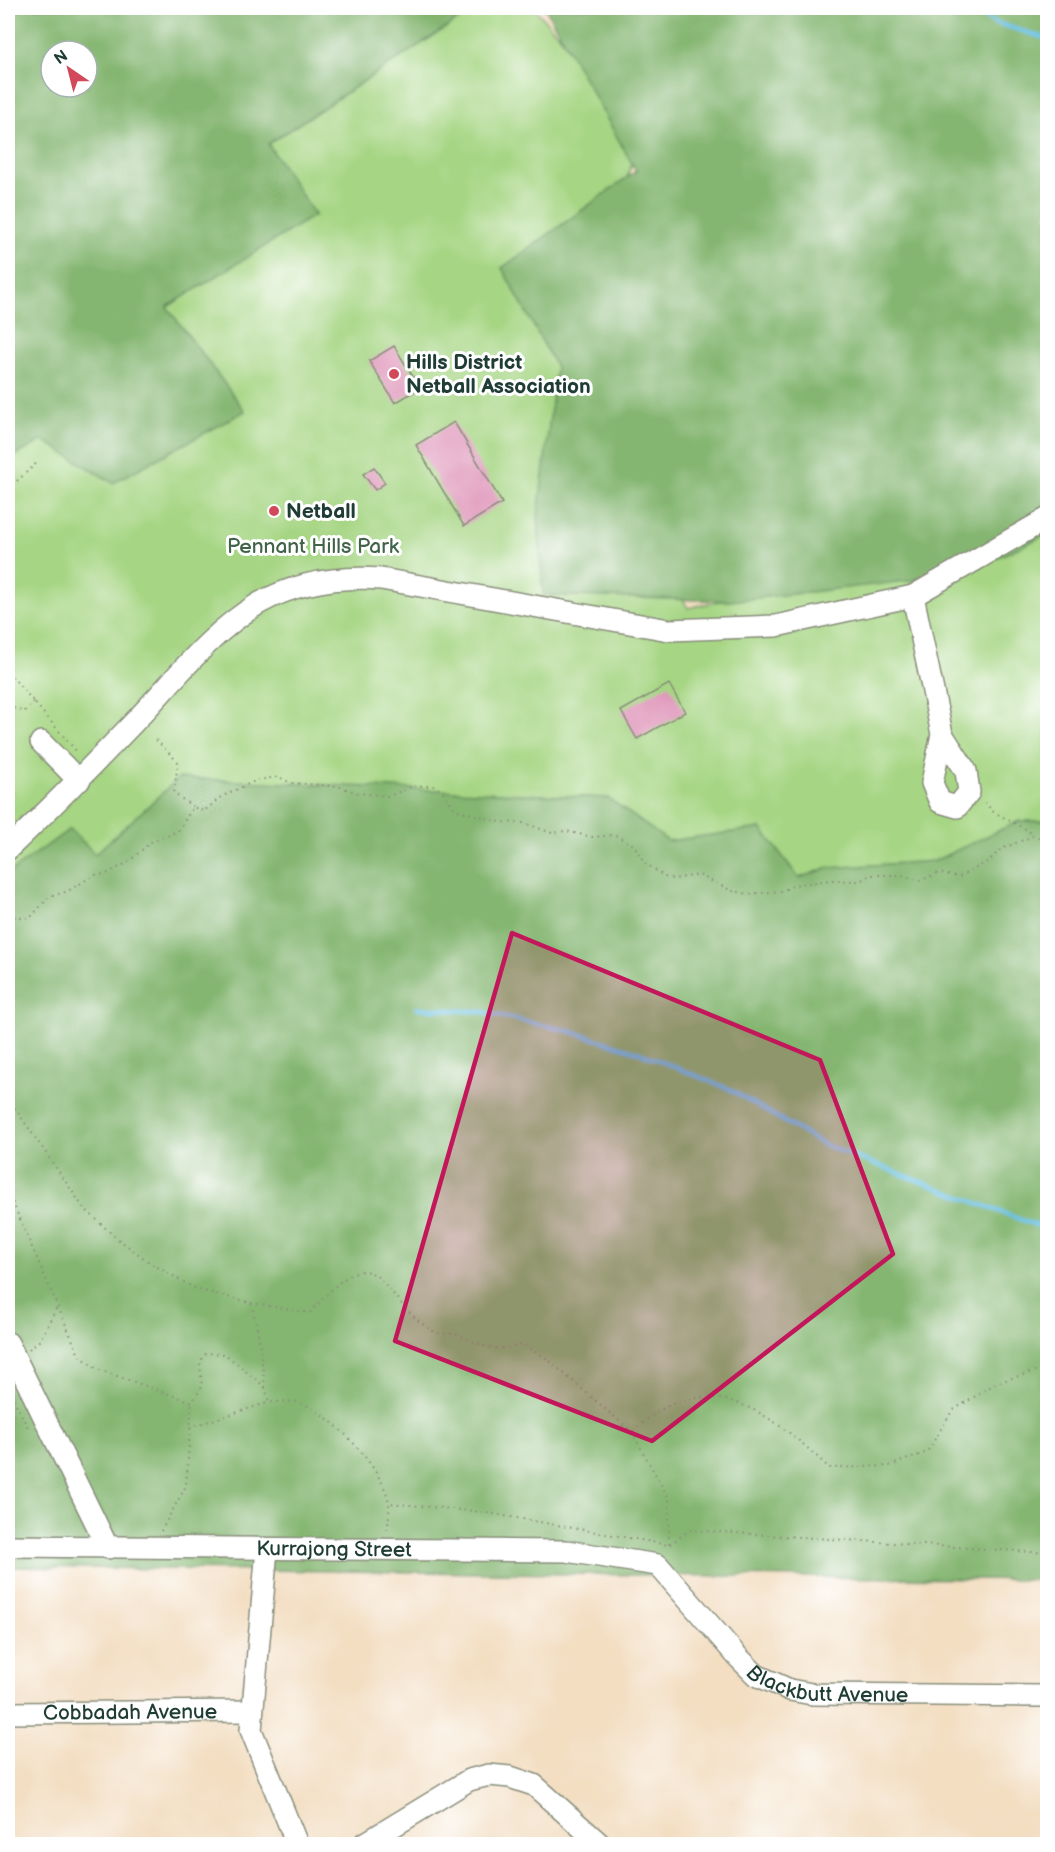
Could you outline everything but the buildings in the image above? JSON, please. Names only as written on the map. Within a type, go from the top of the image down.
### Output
[{"type":"street","points":[[8,849],[79,781],[217,635],[259,604],[307,584],[356,577],[381,579],[669,630],[776,626],[913,596],[1047,518]]},
{"type":"street","points":[[913,596],[942,734],[966,771],[968,780],[969,792],[957,807],[940,802],[932,783],[942,734]]},
{"type":"street","points":[[41,742],[79,781]]},
{"type":"street","points":[[12,1352],[108,1548]]},
{"type":"street","name":"Kurrajong Street","points":[[8,1546],[566,1551],[658,1564]]},
{"type":"street","points":[[267,1549],[251,1730],[297,1845]]},
{"type":"street","name":"Blackbutt Avenue","points":[[658,1564],[756,1675],[790,1690],[820,1694],[1047,1696]]},
{"type":"street","name":"Cobbadah Avenue","points":[[8,1713],[252,1711]]},
{"type":"street","points":[[364,1845],[469,1780],[489,1775],[510,1777],[534,1785],[600,1845]]},
{"type":"path","points":[[8,489],[39,461]]},
{"type":"path","points":[[8,672],[82,757]]},
{"type":"path","points":[[8,706],[24,712],[34,702]]},
{"type":"path","points":[[156,740],[178,762],[174,793],[193,807],[204,811],[221,797],[257,780],[279,777],[291,783],[337,786],[358,793],[388,796],[413,786],[433,786],[441,791],[455,809],[500,822],[524,824],[552,833],[566,831],[592,837],[615,835],[634,845],[645,863],[664,877],[673,879],[699,875],[732,891],[749,894],[782,891],[794,885],[830,880],[860,881],[870,875],[902,875],[919,881],[939,873],[959,877],[989,861],[1001,849],[1033,836]]},
{"type":"path","points":[[968,780],[992,811],[1029,831],[1033,836],[1047,840]]},
{"type":"path","points":[[8,916],[30,918],[49,897],[68,891],[94,875],[106,874],[127,863],[151,842],[177,831],[193,807]]},
{"type":"path","points":[[8,1098],[83,1207],[114,1236],[152,1264],[196,1289],[251,1303],[310,1313],[334,1285],[351,1272],[365,1271],[382,1280],[416,1317],[437,1333],[456,1334],[482,1346],[503,1351],[522,1344],[545,1357],[632,1432],[669,1499],[669,1545]]},
{"type":"path","points":[[8,1192],[79,1355],[97,1369],[192,1402]]},
{"type":"path","points":[[251,1303],[258,1332],[265,1387],[270,1402]]},
{"type":"path","points":[[12,1352],[40,1340],[57,1307]]},
{"type":"path","points":[[152,1548],[186,1486],[192,1402],[202,1387],[200,1362],[206,1353],[225,1354],[265,1387]]},
{"type":"path","points":[[632,1432],[662,1409],[688,1399],[714,1396],[751,1407],[794,1434],[829,1468],[889,1466],[927,1452],[952,1411],[996,1383],[1047,1367]]},
{"type":"path","points":[[190,1427],[270,1402],[298,1402],[316,1412],[345,1435],[377,1473],[389,1503],[386,1550]]},
{"type":"path","points":[[389,1503],[483,1512],[669,1545]]},
{"type":"path","points":[[658,1564],[669,1545],[690,1530],[1047,1553]]},
{"type":"highlighted area","points":[[512,933],[820,1060],[893,1254],[652,1441],[395,1341]]},
{"type":"green space","points":[[8,8],[476,8],[268,144],[315,215],[167,307],[245,411],[113,483],[43,440],[8,460]]},
{"type":"green space","name":"Pennant Hills Park","points":[[405,8],[534,8],[644,130],[557,374],[688,608],[892,563],[1047,462],[1047,932],[8,969],[8,425],[314,57]]},
{"type":"green space","points":[[545,8],[1047,8],[1047,534],[960,575],[730,601],[543,595],[538,516],[556,367],[502,268],[636,171]]},
{"type":"green space","points":[[179,778],[608,798],[668,841],[761,828],[799,878],[827,868],[934,861],[1019,821],[1047,821],[1047,1580],[8,1567],[8,874],[70,829],[95,854]]},
{"type":"waterway","points":[[973,8],[993,22],[1048,39]]},
{"type":"waterway","points":[[417,1008],[483,1012],[569,1031],[638,1052],[729,1089],[822,1144],[1048,1230]]},
{"type":"place","name":"Hills District Netball Association","points":[[394,374]]},
{"type":"place","name":"Netball","points":[[274,511]]}]
